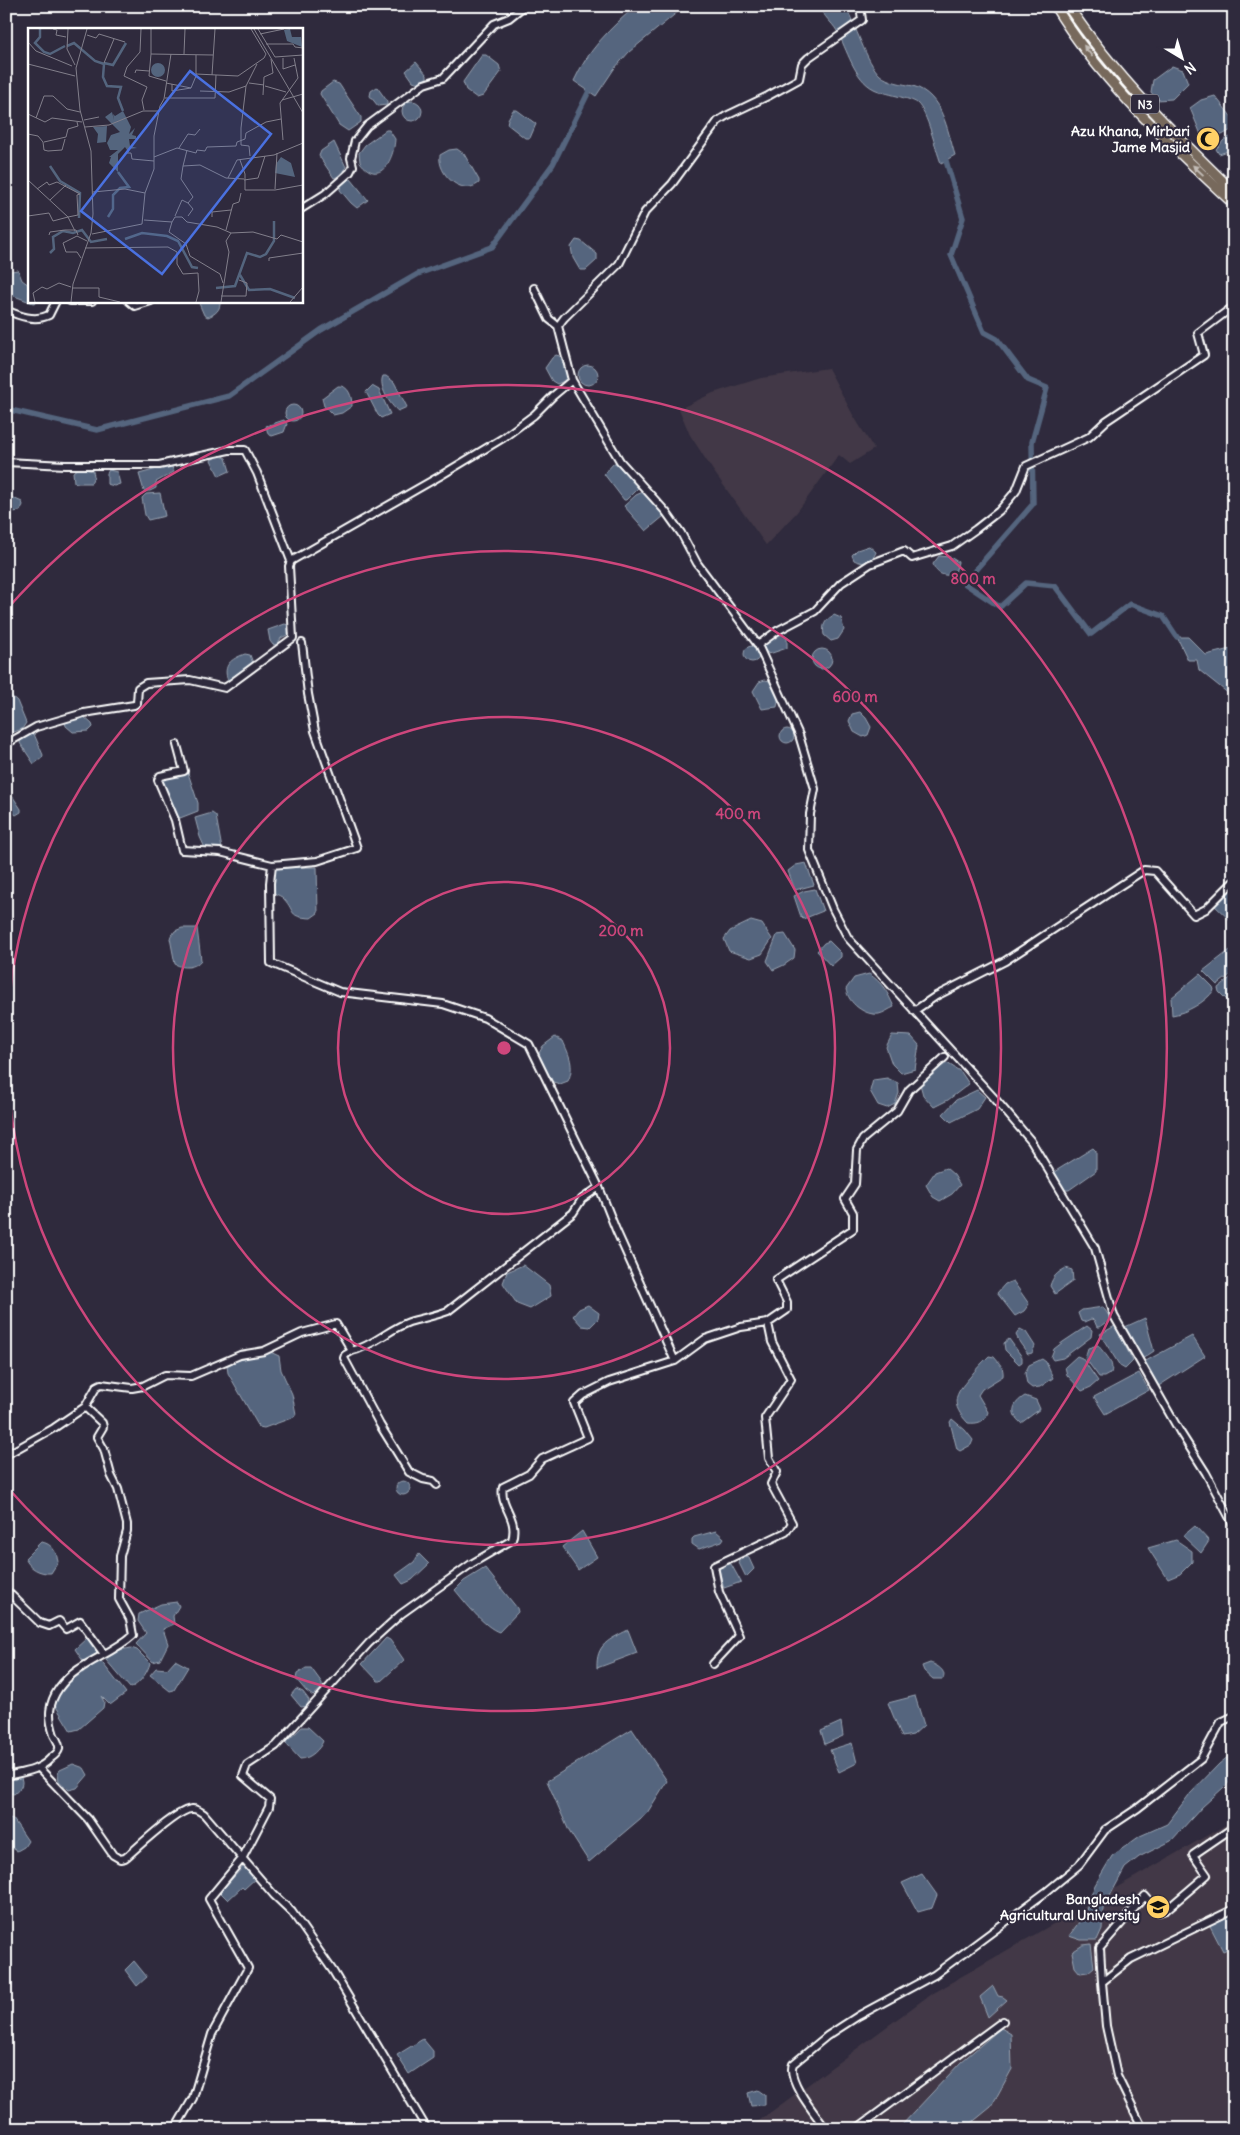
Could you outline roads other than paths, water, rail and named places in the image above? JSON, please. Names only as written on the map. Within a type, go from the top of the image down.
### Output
[{"type":"highway","name":"N3","points":[[1056,6],[1093,59],[1124,96],[1234,204]]},
{"type":"highway","name":"N3","points":[[1068,6],[1088,37],[1130,87],[1179,139],[1234,192]]},
{"type":"street","points":[[302,207],[324,194],[350,172],[354,141],[367,126],[424,84],[443,78],[471,46],[494,24],[509,18],[524,6]]},
{"type":"street","points":[[558,326],[619,264],[645,212],[672,184],[718,121],[799,79],[802,64],[808,58],[834,39],[858,25],[862,20],[860,6]]},
{"type":"street","points":[[534,288],[549,320],[558,326],[572,380],[620,461],[666,512],[681,533],[697,563],[758,645],[799,735],[815,789],[810,814],[809,850],[833,909],[848,938],[1031,1141],[1095,1248],[1114,1316],[1180,1432],[1206,1473],[1233,1525]]},
{"type":"street","points":[[6,310],[33,318],[44,317],[48,315],[55,302]]},
{"type":"street","points":[[130,302],[135,306],[148,302]]},
{"type":"street","points":[[758,645],[777,631],[815,611],[841,582],[870,564],[904,551],[912,558],[952,546],[999,510],[1016,490],[1026,466],[1089,437],[1106,421],[1204,355],[1198,333],[1234,306]]},
{"type":"street","points":[[291,561],[503,438],[534,415],[572,380]]},
{"type":"street","points":[[6,462],[65,465],[158,465],[229,450],[246,450],[257,473],[291,561],[289,566],[293,638],[225,688],[190,680],[146,683],[138,688],[134,705],[84,713],[36,727],[6,744]]},
{"type":"street","points":[[177,745],[184,770],[160,776],[158,780],[175,820],[182,850],[220,852],[272,865],[317,861],[357,848],[316,731],[308,694],[302,643]]},
{"type":"street","points":[[272,865],[270,883],[271,963],[340,992],[443,1004],[485,1018],[529,1044],[599,1187],[616,1230],[675,1361]]},
{"type":"street","points":[[914,1011],[936,996],[1005,961],[1144,870],[1155,871],[1194,915],[1206,909],[1233,882]]},
{"type":"street","points":[[175,2129],[193,2098],[212,2034],[248,1968],[209,1899],[242,1859],[269,1807],[270,1799],[243,1776],[247,1765],[276,1746],[369,1643],[401,1614],[471,1564],[512,1540],[515,1531],[512,1519],[501,1496],[503,1487],[529,1474],[542,1459],[588,1438],[574,1403],[583,1395],[609,1382],[675,1361],[705,1339],[741,1327],[768,1323],[788,1310],[789,1307],[776,1280],[852,1229],[853,1213],[845,1199],[855,1184],[857,1150],[863,1139],[897,1111],[908,1090],[946,1056]]},
{"type":"street","points":[[437,1485],[433,1481],[423,1479],[409,1472],[398,1456],[344,1358],[345,1355],[373,1343],[409,1322],[448,1311],[574,1213],[582,1199],[599,1187]]},
{"type":"street","points":[[713,1664],[739,1636],[719,1592],[714,1566],[786,1532],[792,1523],[770,1484],[777,1472],[769,1458],[765,1418],[792,1379],[772,1342],[768,1323]]},
{"type":"street","points":[[6,1455],[54,1428],[85,1407],[97,1386],[101,1384],[132,1388],[143,1386],[166,1375],[192,1376],[240,1355],[264,1351],[302,1333],[336,1324],[352,1351]]},
{"type":"street","points":[[6,1776],[39,1768],[47,1763],[59,1749],[49,1714],[50,1703],[55,1695],[73,1672],[120,1646],[133,1635],[130,1619],[119,1599],[120,1556],[127,1524],[118,1489],[110,1475],[104,1450],[96,1437],[104,1427],[85,1407]]},
{"type":"street","points":[[6,1590],[40,1623],[49,1626],[60,1621],[66,1629],[80,1621],[104,1654]]},
{"type":"street","points":[[826,2129],[797,2087],[792,2073],[793,2064],[827,2036],[858,2016],[934,1975],[1079,1866],[1105,1830],[1138,1808],[1201,1759],[1221,1722],[1234,1716]]},
{"type":"street","points":[[39,1768],[88,1819],[116,1858],[125,1858],[170,1819],[187,1809],[194,1808],[204,1814],[274,1896],[292,1912],[333,1971],[427,2129]]},
{"type":"street","points":[[1142,2129],[1118,2076],[1106,2026],[1100,1948],[1145,1896],[1159,1912],[1166,1910],[1207,1875],[1193,1855],[1234,1826]]},
{"type":"street","points":[[1102,1982],[1130,1959],[1234,1908]]},
{"type":"street","points":[[856,2129],[1003,2021]]},
{"type":"water","points":[[636,6],[685,6],[629,52],[614,69],[596,96],[574,81],[586,59],[600,40]]},
{"type":"water","points":[[820,6],[845,6],[870,61],[880,75],[891,81],[913,86],[931,97],[942,114],[955,155],[941,163],[925,114],[917,103],[874,89],[861,78],[837,31]]},
{"type":"water","points":[[482,55],[486,55],[499,65],[501,72],[483,96],[477,98],[466,90],[463,82]]},
{"type":"water","points":[[416,62],[427,75],[427,78],[419,83],[413,81],[406,71]]},
{"type":"water","points":[[1172,66],[1183,70],[1188,83],[1172,99],[1157,100],[1151,92],[1153,80]]},
{"type":"water","points":[[333,82],[339,84],[361,117],[361,122],[348,131],[339,125],[320,94],[321,91]]},
{"type":"water","points":[[377,87],[387,101],[387,105],[378,106],[370,96],[371,91]]},
{"type":"water","points":[[1215,96],[1234,120],[1233,129],[1222,135],[1202,137],[1190,108],[1201,100]]},
{"type":"water","points":[[412,101],[419,104],[422,111],[419,118],[412,121],[405,118],[402,111],[405,104]]},
{"type":"water","points":[[513,110],[517,110],[536,124],[530,138],[525,138],[507,124]]},
{"type":"water","points":[[386,130],[389,130],[395,139],[392,155],[385,168],[374,172],[367,169],[360,162],[359,153],[365,145]]},
{"type":"water","points":[[1234,135],[1234,149],[1219,154],[1216,149],[1224,140]]},
{"type":"water","points":[[334,142],[346,167],[339,176],[334,178],[319,156],[321,151]]},
{"type":"water","points":[[457,149],[464,154],[479,180],[479,183],[472,187],[458,185],[442,169],[440,155],[449,150]]},
{"type":"water","points":[[351,179],[368,200],[357,208],[340,190],[347,180]]},
{"type":"water","points":[[576,240],[581,241],[597,254],[597,260],[586,270],[580,270],[573,258],[571,247]]},
{"type":"water","points":[[18,270],[22,280],[28,284],[28,301],[6,293],[6,278],[11,271]]},
{"type":"water","points":[[198,302],[220,302],[220,307],[215,313],[208,317],[204,315]]},
{"type":"water","points":[[556,355],[563,357],[568,375],[564,381],[557,384],[552,381],[545,368]]},
{"type":"water","points":[[588,365],[595,368],[598,375],[595,382],[588,385],[581,382],[578,375],[581,368]]},
{"type":"water","points":[[383,376],[394,382],[407,407],[398,411],[392,404],[383,390]]},
{"type":"water","points":[[338,386],[345,387],[350,395],[352,406],[342,413],[333,415],[324,406],[322,398]]},
{"type":"water","points":[[372,386],[379,390],[390,414],[381,418],[378,415],[366,392]]},
{"type":"water","points":[[293,405],[299,407],[301,413],[299,419],[293,421],[287,419],[285,413],[287,407]]},
{"type":"water","points":[[284,420],[287,424],[284,432],[272,436],[268,434],[266,426]]},
{"type":"water","points":[[220,455],[226,458],[230,471],[219,476],[211,460]]},
{"type":"water","points":[[614,463],[617,463],[638,488],[626,500],[624,500],[604,474]]},
{"type":"water","points":[[168,466],[172,467],[174,472],[156,482],[156,488],[144,491],[139,474]]},
{"type":"water","points":[[78,468],[93,471],[94,476],[91,483],[74,482],[73,472]]},
{"type":"water","points":[[109,470],[117,472],[120,484],[114,486],[107,484],[107,473]]},
{"type":"water","points":[[643,492],[664,516],[646,531],[624,506],[636,495]]},
{"type":"water","points":[[160,493],[165,516],[148,520],[145,515],[142,498],[146,494]]},
{"type":"water","points":[[6,495],[22,502],[23,505],[20,511],[6,513]]},
{"type":"water","points":[[869,546],[876,552],[870,561],[864,563],[854,560],[852,555],[857,550]]},
{"type":"water","points":[[939,556],[950,557],[958,562],[955,573],[944,575],[936,570],[933,564]]},
{"type":"water","points":[[834,615],[841,618],[844,630],[838,639],[831,641],[824,635],[823,628],[826,621]]},
{"type":"water","points":[[285,624],[290,626],[291,633],[281,638],[278,644],[273,645],[270,641],[268,630]]},
{"type":"water","points":[[781,633],[787,638],[787,648],[769,654],[764,650],[764,644],[773,636]]},
{"type":"water","points":[[1177,637],[1188,637],[1206,655],[1234,648],[1234,698],[1199,670],[1197,660],[1188,660]]},
{"type":"water","points":[[752,646],[758,648],[760,654],[758,660],[752,662],[746,660],[744,654],[746,648]]},
{"type":"water","points":[[818,649],[826,649],[832,655],[832,663],[826,669],[818,669],[812,663],[812,655]]},
{"type":"water","points":[[245,654],[250,655],[253,663],[228,681],[226,671],[229,663]]},
{"type":"water","points":[[770,681],[779,696],[777,707],[762,709],[753,691],[759,682]]},
{"type":"water","points":[[9,694],[17,701],[26,723],[22,729],[6,735],[6,695]]},
{"type":"water","points":[[860,712],[871,727],[868,735],[863,737],[854,732],[849,721],[852,714]]},
{"type":"water","points":[[83,716],[92,724],[93,727],[89,731],[73,732],[66,726],[65,722],[68,719]]},
{"type":"water","points":[[784,729],[790,729],[794,736],[790,743],[784,743],[780,739],[780,733]]},
{"type":"water","points":[[30,733],[34,734],[43,755],[34,764],[20,743],[21,739]]},
{"type":"water","points":[[188,773],[198,803],[198,811],[180,818],[176,815],[161,779]]},
{"type":"water","points":[[13,797],[21,809],[21,812],[16,815],[7,805],[8,800]]},
{"type":"water","points":[[212,813],[216,816],[222,849],[205,848],[200,837],[195,818]]},
{"type":"water","points":[[806,863],[814,885],[795,890],[788,871],[796,865]]},
{"type":"water","points":[[317,867],[318,913],[311,918],[296,915],[283,898],[274,893],[274,868]]},
{"type":"water","points":[[1234,887],[1234,924],[1213,904]]},
{"type":"water","points":[[815,889],[823,911],[803,919],[794,896],[804,891]]},
{"type":"water","points":[[751,921],[762,924],[772,939],[762,954],[751,958],[729,951],[724,939],[730,931]]},
{"type":"water","points":[[182,928],[197,928],[201,960],[193,966],[186,967],[175,964],[170,938],[175,931]]},
{"type":"water","points":[[785,934],[795,950],[794,958],[773,970],[767,961],[777,935]]},
{"type":"water","points":[[829,941],[841,953],[841,957],[831,966],[817,951],[824,943]]},
{"type":"water","points":[[1234,947],[1234,972],[1217,985],[1203,971]]},
{"type":"water","points":[[869,974],[884,988],[894,1007],[881,1013],[868,1013],[850,999],[846,989],[854,978]]},
{"type":"water","points":[[1200,974],[1214,990],[1206,999],[1195,1006],[1172,1015],[1171,998]]},
{"type":"water","points":[[1234,975],[1234,1000],[1230,1003],[1219,992],[1218,988]]},
{"type":"water","points":[[892,1035],[911,1036],[919,1045],[915,1069],[901,1073],[892,1064],[886,1047]]},
{"type":"water","points":[[555,1037],[563,1041],[571,1065],[568,1081],[560,1084],[550,1081],[538,1055],[543,1046]]},
{"type":"water","points":[[947,1063],[961,1072],[969,1084],[948,1100],[934,1107],[923,1095],[920,1084]]},
{"type":"water","points":[[887,1078],[898,1083],[899,1093],[895,1104],[887,1108],[878,1105],[870,1091],[873,1080]]},
{"type":"water","points":[[977,1090],[985,1097],[977,1109],[951,1122],[943,1114],[956,1100]]},
{"type":"water","points":[[1093,1148],[1096,1151],[1096,1171],[1069,1190],[1065,1190],[1054,1172]]},
{"type":"water","points":[[946,1168],[954,1175],[960,1185],[952,1194],[940,1201],[933,1197],[926,1185],[935,1172]]},
{"type":"water","points":[[523,1265],[549,1285],[551,1296],[530,1309],[517,1304],[503,1283],[507,1272]]},
{"type":"water","points":[[1066,1268],[1072,1270],[1073,1281],[1055,1294],[1050,1286],[1051,1283],[1056,1275]]},
{"type":"water","points":[[1013,1281],[1029,1304],[1024,1311],[1015,1316],[997,1293],[1005,1284]]},
{"type":"water","points":[[588,1305],[599,1313],[598,1319],[590,1327],[582,1326],[573,1316],[579,1309]]},
{"type":"water","points":[[1103,1307],[1109,1316],[1109,1321],[1100,1327],[1097,1327],[1094,1320],[1091,1319],[1084,1322],[1081,1321],[1078,1313],[1082,1310]]},
{"type":"water","points":[[1145,1318],[1154,1351],[1142,1359],[1125,1327]]},
{"type":"water","points":[[1087,1326],[1092,1330],[1091,1337],[1063,1358],[1053,1360],[1051,1357],[1054,1349]]},
{"type":"water","points":[[1115,1326],[1133,1361],[1125,1369],[1120,1366],[1100,1334]]},
{"type":"water","points":[[1020,1329],[1026,1332],[1035,1346],[1032,1353],[1028,1354],[1016,1335]]},
{"type":"water","points":[[1192,1336],[1205,1356],[1157,1387],[1144,1362]]},
{"type":"water","points":[[1009,1339],[1022,1357],[1022,1362],[1019,1364],[1005,1350],[1004,1343]]},
{"type":"water","points":[[1098,1345],[1112,1365],[1111,1373],[1104,1377],[1099,1377],[1085,1358],[1088,1348]]},
{"type":"water","points":[[268,1351],[279,1356],[281,1370],[292,1394],[296,1414],[294,1417],[264,1428],[259,1427],[228,1373],[227,1366]]},
{"type":"water","points":[[989,1356],[994,1357],[999,1363],[1003,1370],[1003,1376],[982,1389],[978,1395],[988,1412],[985,1418],[978,1423],[968,1423],[958,1410],[956,1400],[960,1389]]},
{"type":"water","points":[[1077,1356],[1082,1358],[1098,1381],[1082,1391],[1067,1375],[1065,1367]]},
{"type":"water","points":[[1042,1359],[1046,1362],[1053,1378],[1040,1387],[1032,1388],[1027,1384],[1025,1373],[1029,1365]]},
{"type":"water","points":[[1139,1373],[1149,1390],[1105,1414],[1094,1397]]},
{"type":"water","points":[[1025,1396],[1036,1400],[1040,1409],[1021,1423],[1015,1416],[1014,1408]]},
{"type":"water","points":[[952,1419],[973,1440],[971,1445],[960,1451],[957,1449],[950,1422]]},
{"type":"water","points":[[400,1481],[406,1481],[410,1488],[406,1495],[400,1495],[396,1491],[396,1485]]},
{"type":"water","points":[[1195,1526],[1209,1541],[1201,1553],[1183,1536]]},
{"type":"water","points":[[582,1531],[597,1557],[578,1570],[562,1547]]},
{"type":"water","points":[[716,1531],[724,1538],[722,1541],[699,1549],[692,1544],[694,1537]]},
{"type":"water","points":[[1176,1540],[1192,1551],[1192,1562],[1180,1574],[1168,1579],[1148,1548]]},
{"type":"water","points":[[41,1542],[51,1546],[56,1555],[58,1562],[51,1573],[35,1570],[25,1558]]},
{"type":"water","points":[[419,1554],[429,1564],[412,1580],[403,1584],[396,1575],[414,1562]]},
{"type":"water","points":[[748,1556],[754,1569],[746,1577],[738,1561]]},
{"type":"water","points":[[731,1564],[741,1582],[724,1588],[718,1566]]},
{"type":"water","points":[[485,1568],[517,1608],[518,1612],[499,1632],[481,1620],[455,1590],[464,1581]]},
{"type":"water","points":[[177,1602],[179,1606],[173,1616],[174,1624],[163,1629],[168,1644],[160,1660],[153,1662],[136,1644],[146,1633],[138,1621],[139,1614],[161,1604]]},
{"type":"water","points":[[628,1630],[637,1653],[597,1668],[597,1660],[601,1648],[610,1640]]},
{"type":"water","points":[[87,1638],[95,1645],[99,1653],[83,1661],[75,1649]]},
{"type":"water","points":[[386,1638],[390,1640],[404,1660],[381,1681],[378,1681],[362,1664]]},
{"type":"water","points":[[131,1648],[137,1650],[150,1663],[143,1678],[130,1688],[106,1660],[106,1655]]},
{"type":"water","points":[[100,1660],[126,1693],[110,1705],[101,1696],[104,1702],[103,1708],[79,1729],[71,1731],[55,1705],[58,1695],[71,1678],[80,1672],[83,1673],[85,1668]]},
{"type":"water","points":[[175,1660],[188,1667],[174,1690],[170,1691],[150,1675],[156,1668],[167,1669]]},
{"type":"water","points":[[930,1663],[944,1673],[943,1679],[933,1679],[924,1671],[922,1666]]},
{"type":"water","points":[[306,1668],[311,1668],[322,1683],[322,1688],[313,1696],[296,1679],[297,1674]]},
{"type":"water","points":[[296,1689],[303,1692],[309,1700],[307,1706],[301,1707],[291,1695]]},
{"type":"water","points":[[915,1696],[924,1725],[913,1735],[902,1737],[888,1703]]},
{"type":"water","points":[[841,1722],[843,1736],[825,1744],[821,1731]]},
{"type":"water","points":[[302,1727],[308,1727],[323,1741],[314,1753],[304,1759],[300,1759],[286,1742]]},
{"type":"water","points":[[632,1729],[667,1781],[647,1813],[589,1862],[569,1831],[547,1781]]},
{"type":"water","points":[[852,1743],[857,1763],[839,1772],[830,1750]]},
{"type":"water","points":[[1234,1752],[1234,1778],[1202,1807],[1171,1841],[1139,1857],[1125,1868],[1103,1909],[1102,1929],[1097,1940],[1081,1940],[1069,1936],[1084,1915],[1095,1885],[1112,1856],[1140,1836],[1167,1824],[1189,1795],[1219,1764]]},
{"type":"water","points":[[73,1764],[84,1768],[88,1775],[77,1788],[69,1790],[59,1781],[58,1773],[60,1770]]},
{"type":"water","points":[[20,1776],[22,1784],[20,1788],[14,1794],[8,1793],[6,1779]]},
{"type":"water","points":[[6,1817],[13,1819],[28,1841],[24,1847],[17,1851],[6,1844]]},
{"type":"water","points":[[244,1866],[256,1878],[244,1889],[242,1887],[228,1900],[220,1892]]},
{"type":"water","points":[[922,1874],[937,1895],[932,1908],[918,1912],[902,1883]]},
{"type":"water","points":[[1234,1912],[1234,1946],[1223,1951],[1209,1924]]},
{"type":"water","points":[[1091,1944],[1094,1967],[1088,1972],[1080,1973],[1075,1967],[1072,1952],[1083,1945]]},
{"type":"water","points":[[134,1961],[147,1977],[137,1986],[125,1970]]},
{"type":"water","points":[[993,1986],[998,1996],[1007,2000],[988,2017],[980,1997]]},
{"type":"water","points":[[1001,2028],[1011,2034],[1012,2069],[991,2107],[964,2129],[905,2129],[901,2126],[961,2062]]},
{"type":"water","points":[[423,2039],[433,2051],[433,2058],[409,2074],[397,2055]]},
{"type":"water","points":[[758,2090],[765,2095],[765,2105],[751,2106],[748,2093]]},
{"type":"waterway","points":[[6,409],[97,430],[229,396],[321,330],[418,274],[492,247],[553,164],[592,85]]},
{"type":"waterway","points":[[944,154],[963,218],[951,255],[984,332],[997,339],[1028,380],[1047,388],[1032,442],[1033,504],[964,583],[1000,607],[1026,583],[1055,586],[1091,634],[1130,604],[1163,616],[1177,637]]},
{"type":"place","name":"Azu Khana, Mirbari Jame Masjid","points":[[1208,139]]},
{"type":"place","name":"Bangladesh Agricultural University","points":[[1158,1907]]}]
